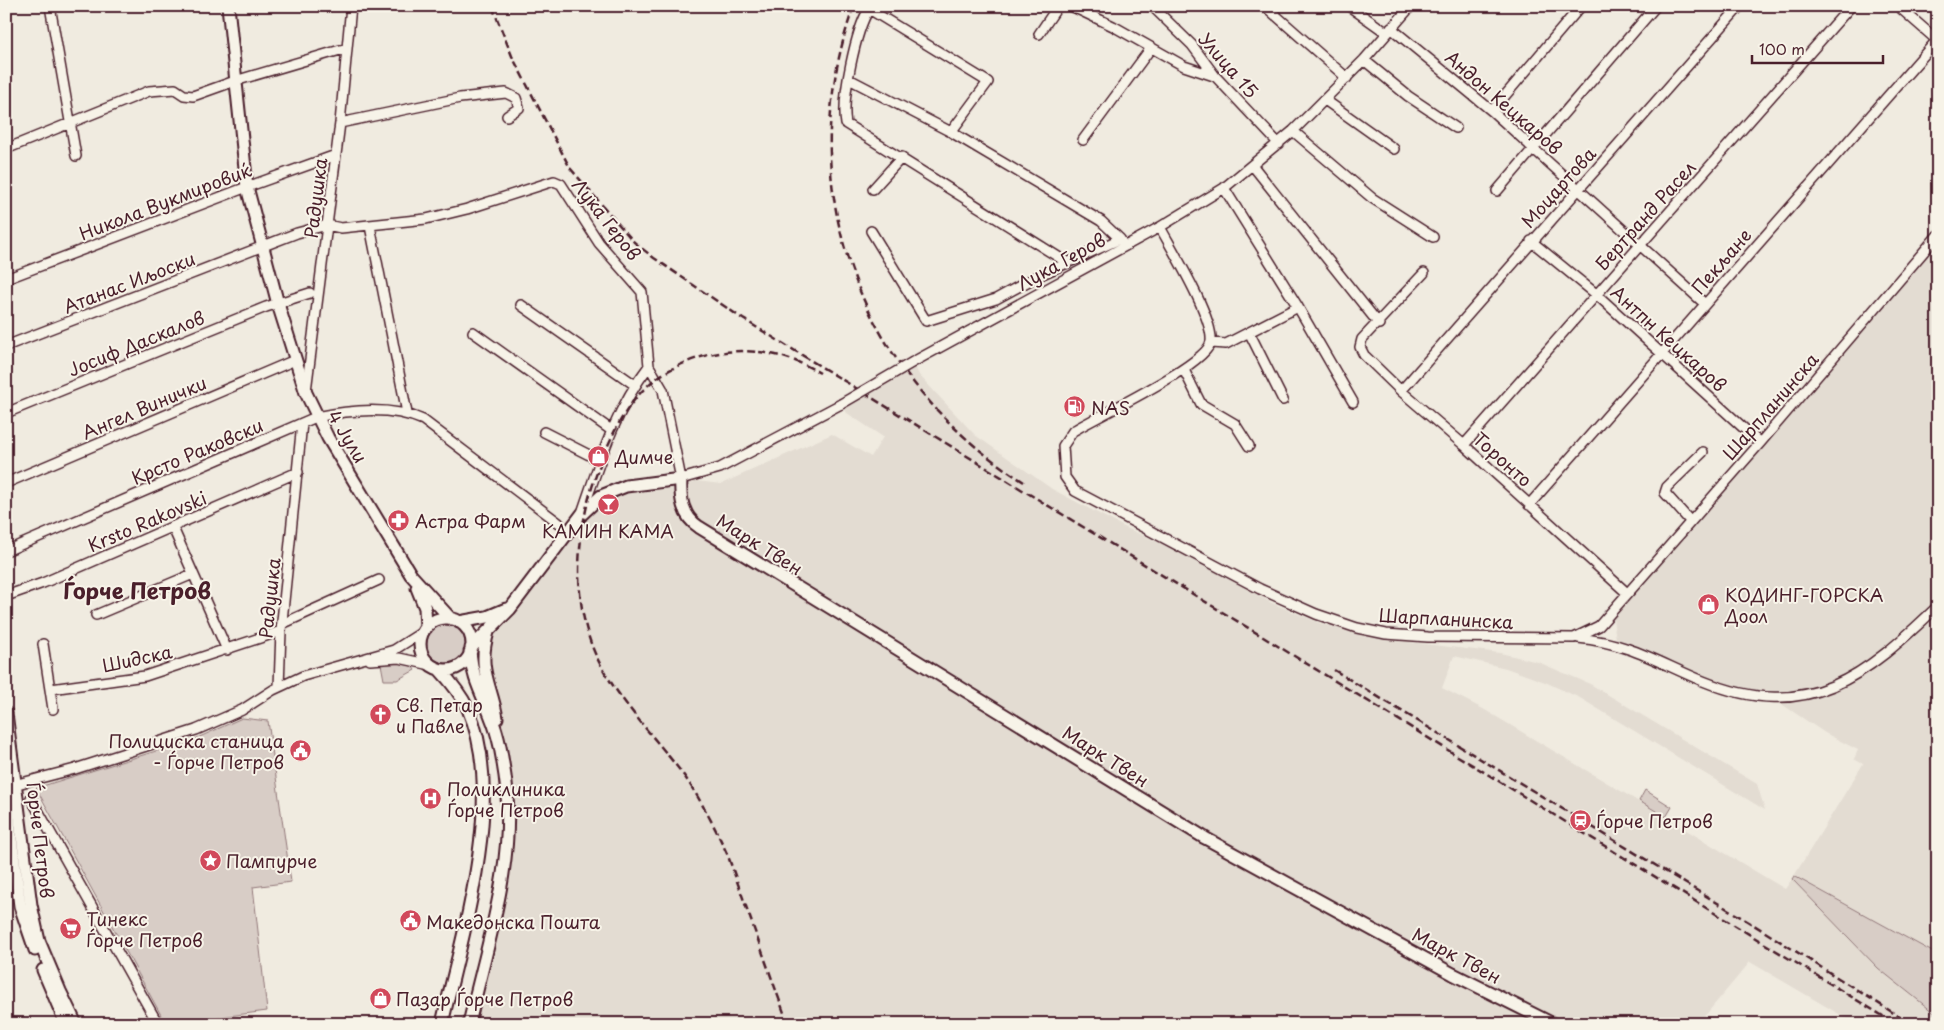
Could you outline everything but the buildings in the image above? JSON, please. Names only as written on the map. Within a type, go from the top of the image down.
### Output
[{"type":"street","points":[[50,6],[76,156]]},
{"type":"street","points":[[228,6],[246,187],[263,246],[327,225],[341,228],[370,226],[407,413],[423,420],[559,523]]},
{"type":"street","name":"Радушка","points":[[306,393],[340,123],[351,6]]},
{"type":"street","points":[[1039,34],[1058,6]]},
{"type":"street","points":[[1072,6],[1184,66],[1215,76]]},
{"type":"street","points":[[1266,6],[1346,78]]},
{"type":"street","name":"Андон Кецкаров","points":[[1349,6],[1389,31],[1492,111],[1705,304]]},
{"type":"street","points":[[1492,111],[1581,6]]},
{"type":"street","points":[[1497,191],[1656,6]]},
{"type":"street","name":"Моцартова","points":[[1401,391],[1531,241],[1740,6]]},
{"type":"street","name":"Бертранд Расел","points":[[1464,445],[1596,294],[1641,246],[1850,6]]},
{"type":"street","points":[[1898,6],[1937,40]]},
{"type":"street","name":"Лука Геров","points":[[471,650],[519,599],[582,514],[601,496],[626,486],[681,479],[720,468],[841,404],[1122,242],[1160,226],[1224,188],[1279,144],[1325,100],[1364,60],[1409,7]]},
{"type":"street","name":"Улица 15","points":[[1154,8],[1192,45],[1215,76],[1279,144]]},
{"type":"street","points":[[951,132],[988,82],[869,9],[858,32],[849,79],[846,124],[902,157],[1068,263]]},
{"type":"street","name":"Пекљане","points":[[1530,505],[1937,40]]},
{"type":"street","points":[[6,149],[149,91],[175,89],[184,95],[193,96],[235,81],[347,48]]},
{"type":"street","points":[[1082,140],[1151,48]]},
{"type":"street","points":[[1364,60],[1408,96],[1456,128]]},
{"type":"street","points":[[849,79],[951,132],[1101,221],[1122,242],[1068,263],[996,299],[926,322],[871,231]]},
{"type":"street","points":[[340,123],[460,98],[506,93],[516,98],[519,108],[507,116]]},
{"type":"street","points":[[1325,100],[1394,149]]},
{"type":"street","points":[[1293,131],[1372,198],[1433,237]]},
{"type":"street","name":"Никола Вукмировиќ","points":[[6,279],[246,187],[336,155]]},
{"type":"street","points":[[873,189],[902,157]]},
{"type":"street","points":[[1253,166],[1379,324],[1424,273]]},
{"type":"street","name":"Лука Геров","points":[[370,226],[426,219],[467,209],[554,181],[561,184],[599,243],[642,292],[649,366],[663,390],[681,479]]},
{"type":"street","points":[[1224,188],[1298,307],[1353,402]]},
{"type":"street","points":[[1160,226],[1207,319],[1211,343],[1226,344],[1298,307]]},
{"type":"street","name":"Шарпланинска","points":[[1211,343],[1205,354],[1184,370],[1074,431],[1062,446],[1062,464],[1065,477],[1075,491],[1260,589],[1342,623],[1400,636],[1574,638],[1599,626],[1626,593],[1760,443],[1938,235]]},
{"type":"street","name":"Антпн Кецкаров","points":[[1531,241],[1596,294],[1760,443]]},
{"type":"street","name":"4 Јули","points":[[263,246],[295,360],[316,417],[411,576],[424,604],[425,629]]},
{"type":"street","name":"Aтанас Иљоски","points":[[6,346],[263,246]]},
{"type":"street","name":"Јосиф Даскалов","points":[[6,413],[278,304],[310,293]]},
{"type":"street","points":[[521,305],[635,385]]},
{"type":"street","name":"Торонто","points":[[1379,324],[1362,339],[1360,347],[1364,355],[1401,391],[1464,445],[1626,593]]},
{"type":"street","points":[[473,332],[611,430]]},
{"type":"street","points":[[1249,332],[1283,400]]},
{"type":"street","name":"Ангел Винички","points":[[6,483],[295,360]]},
{"type":"street","points":[[582,514],[599,460],[611,430],[635,385],[649,366]]},
{"type":"street","points":[[1184,370],[1201,404],[1235,424],[1249,446]]},
{"type":"street","name":"Крсто Раковски","points":[[6,552],[316,417],[334,413],[369,411],[407,413]]},
{"type":"street","name":"Радушка","points":[[279,687],[281,628],[302,423]]},
{"type":"street","points":[[544,432],[599,460]]},
{"type":"street","points":[[1690,521],[1665,493],[1667,487],[1703,452]]},
{"type":"street","name":"Krsto Rakovski","points":[[6,596],[43,584],[298,472]]},
{"type":"street","name":"Марк Твен","points":[[681,479],[680,492],[685,512],[691,522],[1205,838],[1453,974],[1552,1024]]},
{"type":"street","points":[[173,528],[227,650]]},
{"type":"street","points":[[96,615],[193,574]]},
{"type":"street","name":"4 Јули","points":[[411,576],[455,620]]},
{"type":"street","name":"Шидска","points":[[51,689],[145,676],[227,650],[281,628],[379,580]]},
{"type":"street","name":"Лука Геров","points":[[455,620],[498,614],[519,599]]},
{"type":"street","points":[[1574,638],[1602,641],[1630,648],[1702,680],[1742,694],[1801,695],[1846,682],[1893,649],[1938,606]]},
{"type":"street","points":[[11,786],[75,769],[196,730],[242,710],[279,687],[302,676],[394,650],[437,620],[455,620],[469,633],[475,681],[498,735]]},
{"type":"street","points":[[425,629],[420,648],[423,656],[453,684],[469,711],[479,750],[483,798],[479,856],[442,1024]]},
{"type":"street","points":[[469,1024],[494,917],[507,839],[507,791],[496,712],[483,666],[484,646],[488,632]]},
{"type":"street","points":[[43,644],[53,709]]},
{"type":"street","points":[[360,661],[399,658],[449,670],[458,667],[466,661],[471,650]]},
{"type":"street","name":"Ѓорче Петров","points":[[6,713],[11,786],[39,941],[76,1024]]},
{"type":"street","points":[[31,798],[158,1024]]},
{"type":"street","name":"Ѓорче Петров","points":[[6,800],[20,906],[52,995],[66,1024]]},
{"type":"shaded area","points":[[1938,235],[1938,955],[1794,876],[1863,764],[1854,759],[1858,750],[1825,733],[1783,705],[1759,695],[1742,693],[1621,645],[1616,639],[1612,612]]},
{"type":"shaded area","points":[[913,362],[919,375],[975,435],[1052,489],[1124,527],[1176,550],[1272,603],[1320,623],[1367,637],[1500,653],[1538,662],[1590,684],[1757,784],[1765,810],[1580,698],[1545,682],[1506,668],[1454,656],[1442,688],[1485,710],[1785,889],[1792,879],[1878,968],[1938,1016],[1938,1024],[1856,1024],[1750,962],[1698,1024],[469,1024],[508,821],[485,677],[488,632],[601,496],[681,479],[721,484],[832,434],[871,457],[883,437],[847,413],[841,404]]},
{"type":"shaded area","points":[[446,625],[459,631],[465,644],[459,657],[446,663],[433,657],[427,644],[433,631]]},
{"type":"shaded area","points":[[394,662],[412,666],[415,670],[397,680],[384,680],[381,664]]},
{"type":"shaded area","points":[[242,718],[268,721],[291,882],[253,887],[267,1011],[166,1024],[36,788],[195,739]]},
{"type":"shaded area","points":[[1645,790],[1672,807],[1666,817],[1639,801]]},
{"type":"shaded area","points":[[1794,876],[1938,955],[1938,966],[1933,970],[1933,988],[1938,993],[1938,1016],[1878,968],[1792,879]]},
{"type":"railway","points":[[492,6],[512,56],[570,168],[634,242],[654,258],[743,319],[1896,1024]]},
{"type":"railway","points":[[854,6],[836,74],[830,143],[836,209],[853,274],[881,334],[919,390],[967,439],[1024,482]]},
{"type":"railway","points":[[788,1024],[728,856],[714,826],[685,777],[627,705],[597,658],[588,636],[583,612],[579,564],[585,516],[603,456],[616,428],[632,402],[653,381],[666,372],[704,356],[723,352],[743,351],[782,357],[801,363],[820,373]]},
{"type":"railway","points":[[1334,670],[1762,930],[1911,1024]]},
{"type":"place","name":"NAS","points":[[1075,407]]},
{"type":"place","name":"Димче","points":[[599,456]]},
{"type":"place","name":"КАМИН КАМА","points":[[608,505]]},
{"type":"place","name":"Астра Фарм","points":[[399,520]]},
{"type":"place","name":"КОДИНГ-ГОРСКА Доол","points":[[1709,604]]},
{"type":"place","name":"Св. Петар и Павле","points":[[380,714]]},
{"type":"place","name":"Полициска станица - Ѓорче Петров","points":[[300,750]]},
{"type":"place","name":"Поликлиника Ѓорче Петров","points":[[431,798]]},
{"type":"place","name":"Ѓорче Петров","points":[[1580,820]]},
{"type":"place","name":"Пампурче","points":[[210,860]]},
{"type":"place","name":"Македонска Пошта","points":[[410,921]]},
{"type":"place","name":"Тинекс Ѓорче Петров","points":[[70,928]]},
{"type":"place","name":"Пазар Ѓорче Петров","points":[[380,998]]},
{"type":"district","name":"Ѓорче Петров","points":[[137,589]]}]
